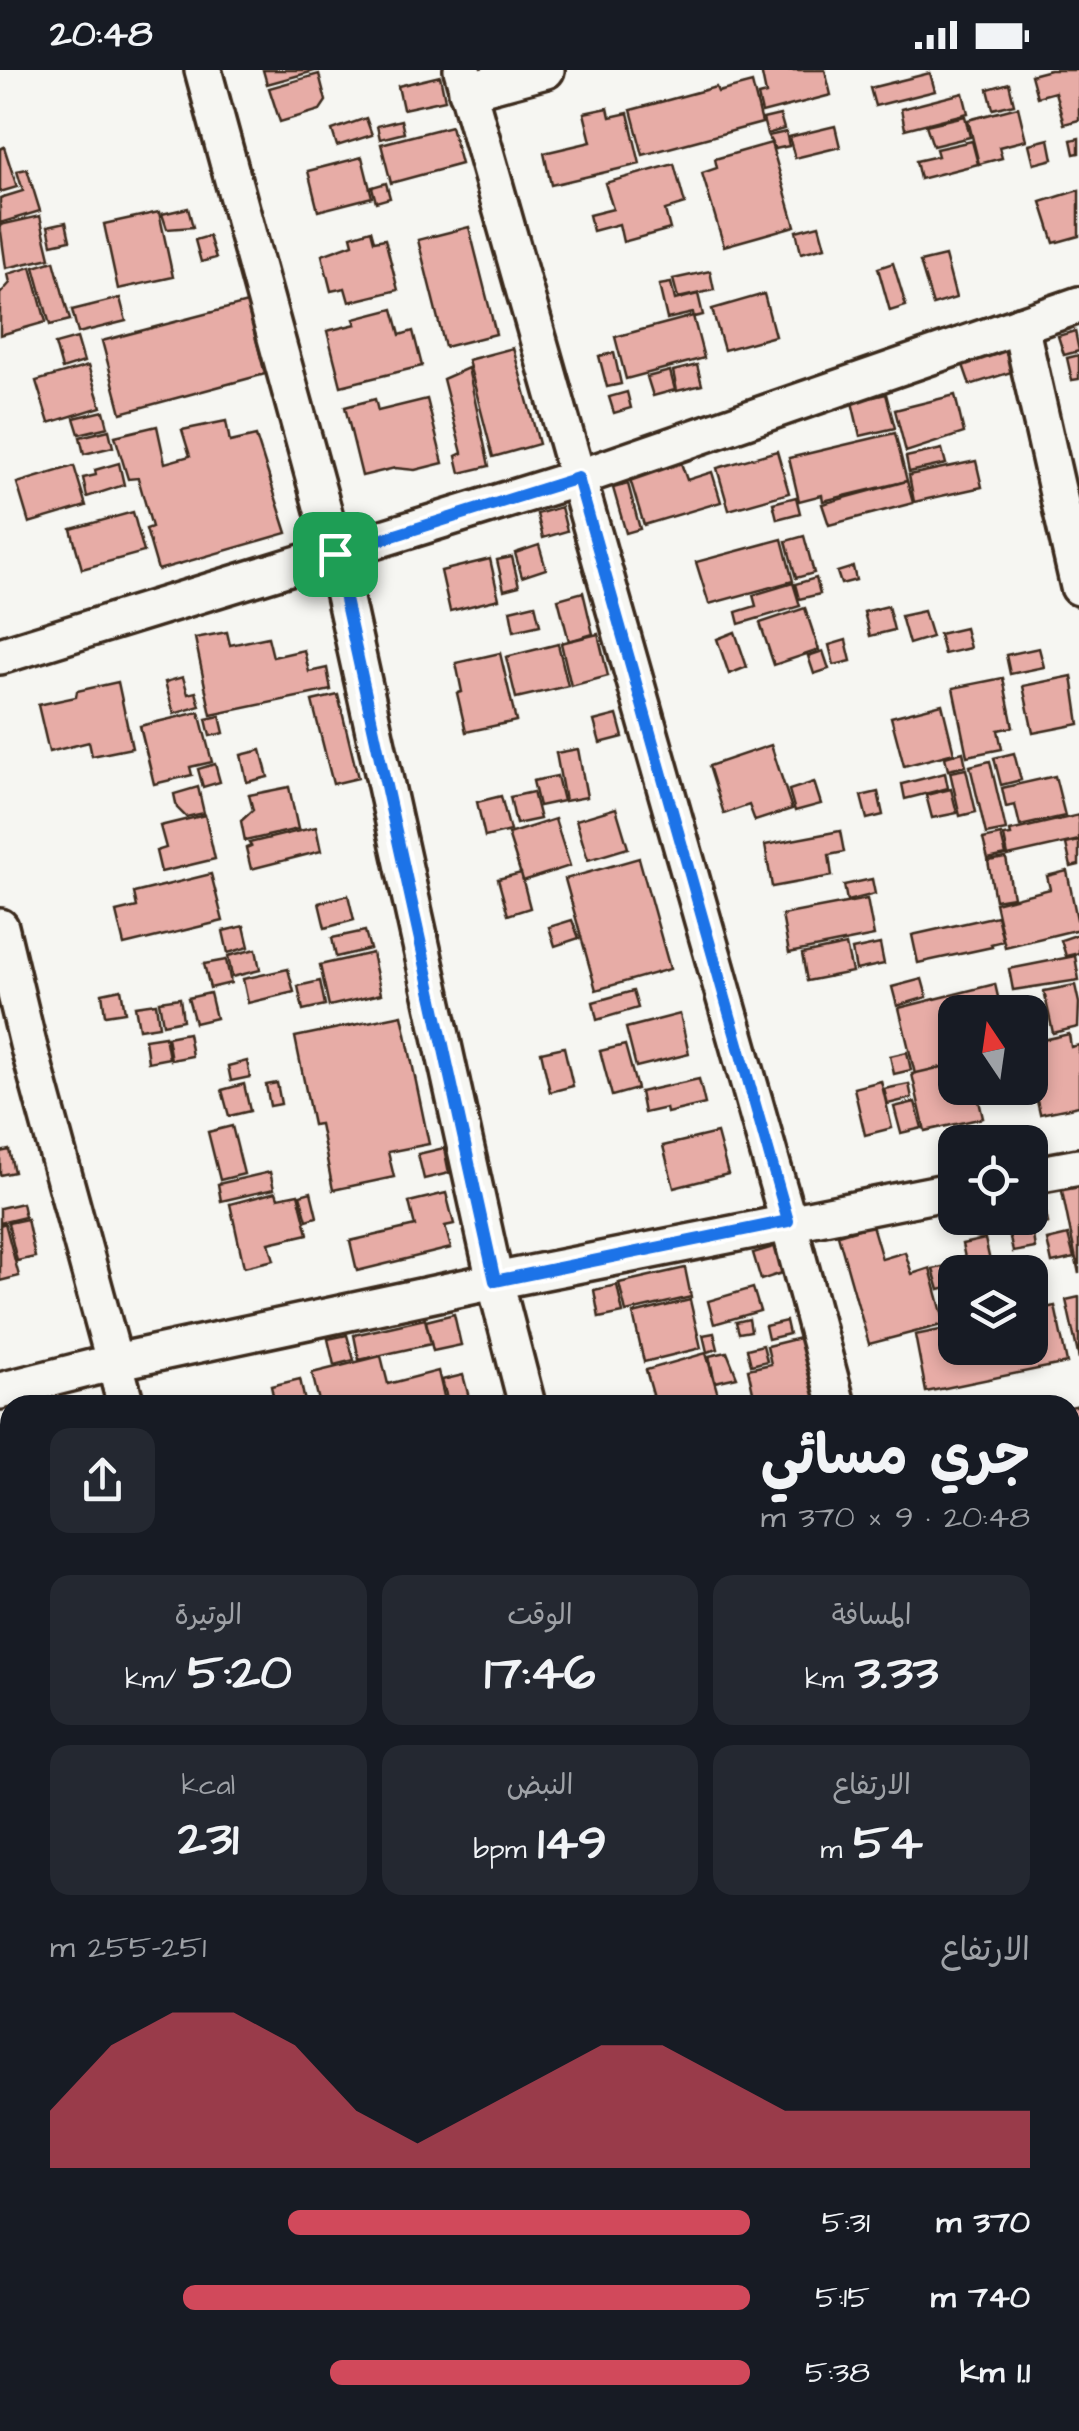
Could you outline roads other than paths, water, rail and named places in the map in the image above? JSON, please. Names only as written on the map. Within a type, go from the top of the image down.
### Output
[{"type":"street","points":[[203,70],[335,554],[495,1281],[524,1395]]},
{"type":"street","points":[[546,70],[464,80],[834,1395]]},
{"type":"street","points":[[0,656],[578,478],[1079,305]]},
{"type":"street","points":[[1020,325],[1079,586]]},
{"type":"street","points":[[0,927],[14,1050],[123,1395]]},
{"type":"street","points":[[1048,1173],[1079,1167]]},
{"type":"street","points":[[0,1392],[115,1362],[495,1281],[938,1193]]}]
